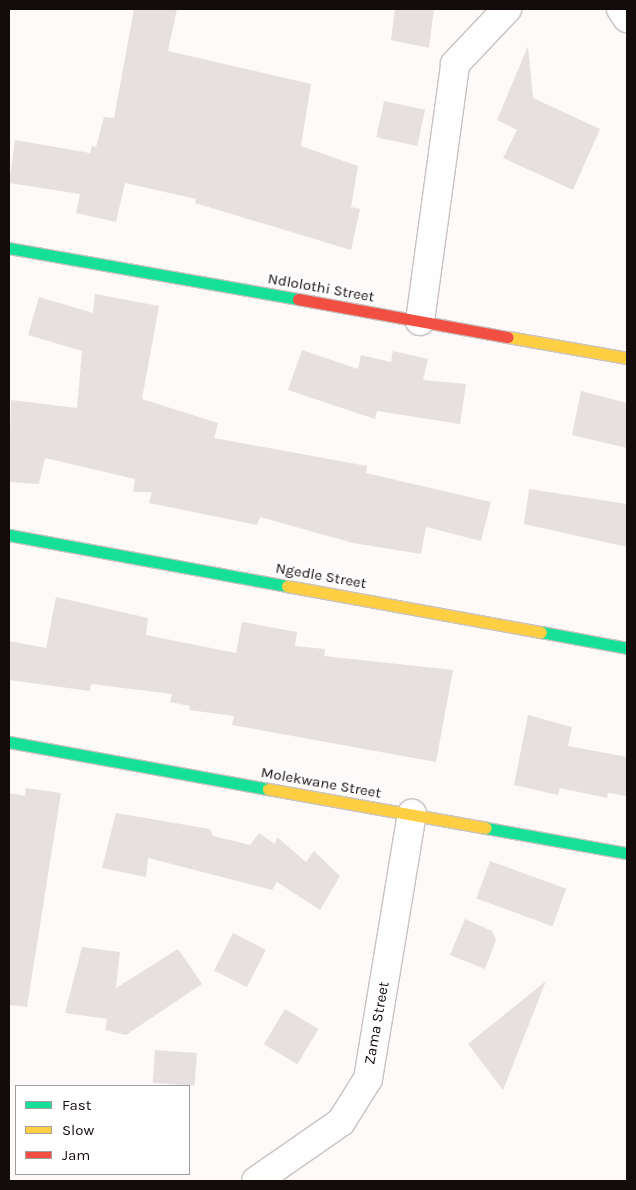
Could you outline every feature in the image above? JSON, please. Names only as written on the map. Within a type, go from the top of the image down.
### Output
[{"type":"street","points":[[420,321],[455,64],[508,9]]},
{"type":"street","points":[[620,9],[627,18]]},
{"type":"street","name":"Ndlolothi Street","points":[[9,248],[627,358]]},
{"type":"street","name":"Ngedle Street","points":[[9,535],[627,648]]},
{"type":"street","name":"Molekwane Street","points":[[9,742],[627,852]]},
{"type":"street","name":"Zama Street","points":[[256,1181],[341,1122],[368,1079],[412,814]]},
{"type":"building","points":[[134,9],[177,9],[168,51],[311,84],[301,146],[358,166],[351,207],[360,209],[351,250],[195,203],[196,199],[125,183],[116,222],[76,213],[80,194],[9,183],[15,140],[90,153],[92,146],[96,147],[104,117],[114,118]]},
{"type":"building","points":[[395,9],[434,9],[429,48],[391,40]]},
{"type":"building","points":[[528,46],[533,98],[600,129],[573,190],[503,158],[517,130],[497,120]]},
{"type":"building","points":[[384,101],[425,110],[417,146],[376,137]]},
{"type":"building","points":[[95,294],[159,306],[142,399],[218,423],[214,438],[367,466],[366,473],[491,502],[481,541],[426,527],[421,554],[353,543],[260,517],[257,525],[149,503],[152,492],[133,492],[135,479],[45,458],[39,484],[9,482],[11,400],[77,408],[82,351],[28,335],[39,297],[93,313]]},
{"type":"building","points":[[302,350],[358,369],[361,355],[391,362],[393,351],[428,359],[423,380],[466,384],[460,424],[377,411],[375,419],[288,390]]},
{"type":"building","points":[[581,391],[627,403],[627,448],[572,435]]},
{"type":"building","points":[[529,489],[627,504],[627,547],[524,524]]},
{"type":"building","points":[[56,597],[148,618],[146,635],[236,653],[242,622],[297,632],[295,646],[325,649],[324,656],[453,670],[436,762],[232,725],[234,716],[189,710],[190,706],[170,702],[172,694],[91,684],[90,691],[9,680],[9,641],[46,648]]},
{"type":"building","points":[[528,715],[572,727],[568,746],[627,757],[627,796],[608,793],[607,798],[560,788],[558,795],[514,785]]},
{"type":"building","points":[[26,788],[61,793],[27,1007],[9,1005],[9,793],[25,796]]},
{"type":"building","points":[[116,813],[210,829],[213,836],[250,845],[259,833],[275,844],[277,837],[306,862],[314,851],[340,876],[320,910],[277,882],[272,890],[148,858],[146,877],[102,868]]},
{"type":"building","points":[[490,861],[566,889],[552,926],[476,899]]},
{"type":"building","points":[[465,919],[492,931],[496,940],[485,969],[450,955]]},
{"type":"building","points":[[233,933],[266,950],[247,987],[214,970]]},
{"type":"building","points":[[82,947],[120,952],[116,988],[178,949],[202,984],[126,1035],[105,1030],[107,1019],[65,1013]]},
{"type":"building","points":[[546,981],[503,1090],[468,1044]]},
{"type":"building","points":[[285,1009],[318,1029],[297,1064],[264,1044]]},
{"type":"building","points":[[155,1050],[197,1053],[195,1086],[153,1083]]},
{"type":"traffic: fast","points":[[9,248],[298,299]]},
{"type":"traffic: fast","points":[[9,535],[287,586]]},
{"type":"traffic: fast","points":[[541,632],[627,648]]},
{"type":"traffic: fast","points":[[9,742],[268,789]]},
{"type":"traffic: fast","points":[[486,828],[627,853]]},
{"type":"traffic: slow","points":[[508,337],[627,358]]},
{"type":"traffic: slow","points":[[287,586],[541,632]]},
{"type":"traffic: slow","points":[[268,789],[486,828]]},
{"type":"traffic: jam","points":[[298,299],[508,337]]}]
